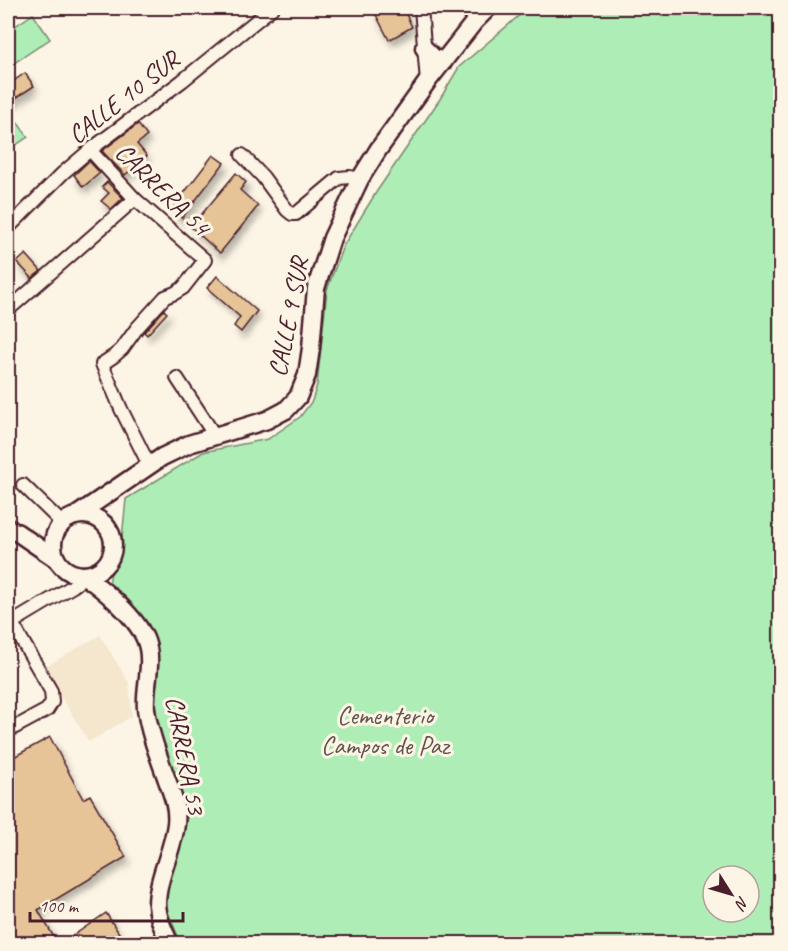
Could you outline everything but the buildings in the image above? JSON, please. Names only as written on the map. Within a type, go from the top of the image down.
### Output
[{"type":"main road","name":"CALLE 9 SUR","points":[[78,515],[149,465],[189,444],[267,420],[286,410],[298,397],[307,375],[316,288],[332,238],[360,179],[427,82],[488,8]]},
{"type":"main road","points":[[424,48],[434,58],[444,61]]},
{"type":"main road","points":[[106,527],[104,512],[108,494]]},
{"type":"main road","points":[[8,528],[56,559],[65,569],[76,574],[87,574],[108,561],[112,548],[111,535],[98,519],[78,515],[60,525],[24,537]]},
{"type":"main road","points":[[56,559],[53,540],[60,525]]},
{"type":"main road","name":"CARRERA 53","points":[[87,574],[137,625],[146,641],[149,657],[146,707],[149,727],[176,806],[176,823],[160,886],[158,904],[161,924],[170,944]]},
{"type":"street","name":"CALLE 10 SUR","points":[[8,228],[63,173],[90,150],[182,81],[272,8]]},
{"type":"street","points":[[421,8],[427,82]]},
{"type":"street","name":"CARRERA 54","points":[[90,150],[135,199],[205,260],[183,288],[165,297],[136,328],[122,349],[102,364],[149,465]]},
{"type":"street","points":[[242,155],[263,177],[290,213],[296,214],[339,178],[360,179]]},
{"type":"street","points":[[8,310],[135,199]]},
{"type":"street","points":[[177,378],[215,436]]},
{"type":"street","points":[[23,484],[60,525]]},
{"type":"street","points":[[8,731],[46,710],[52,702],[51,691],[10,624],[73,586],[87,574]]},
{"type":"shaded area","points":[[100,635],[129,683],[132,716],[89,742],[43,668]]},
{"type":"green space","name":"Cementerio Campos de Paz","points":[[528,8],[780,8],[780,943],[181,943],[163,901],[173,854],[189,813],[156,729],[141,626],[109,584],[111,572],[120,558],[126,499],[203,452],[268,439],[300,417],[312,401],[317,385],[327,290],[343,246],[377,191],[440,99],[459,67]]},
{"type":"green space","points":[[33,14],[50,39],[8,67],[8,31]]},
{"type":"green space","points":[[8,116],[13,116],[28,137],[13,147],[8,130]]}]
